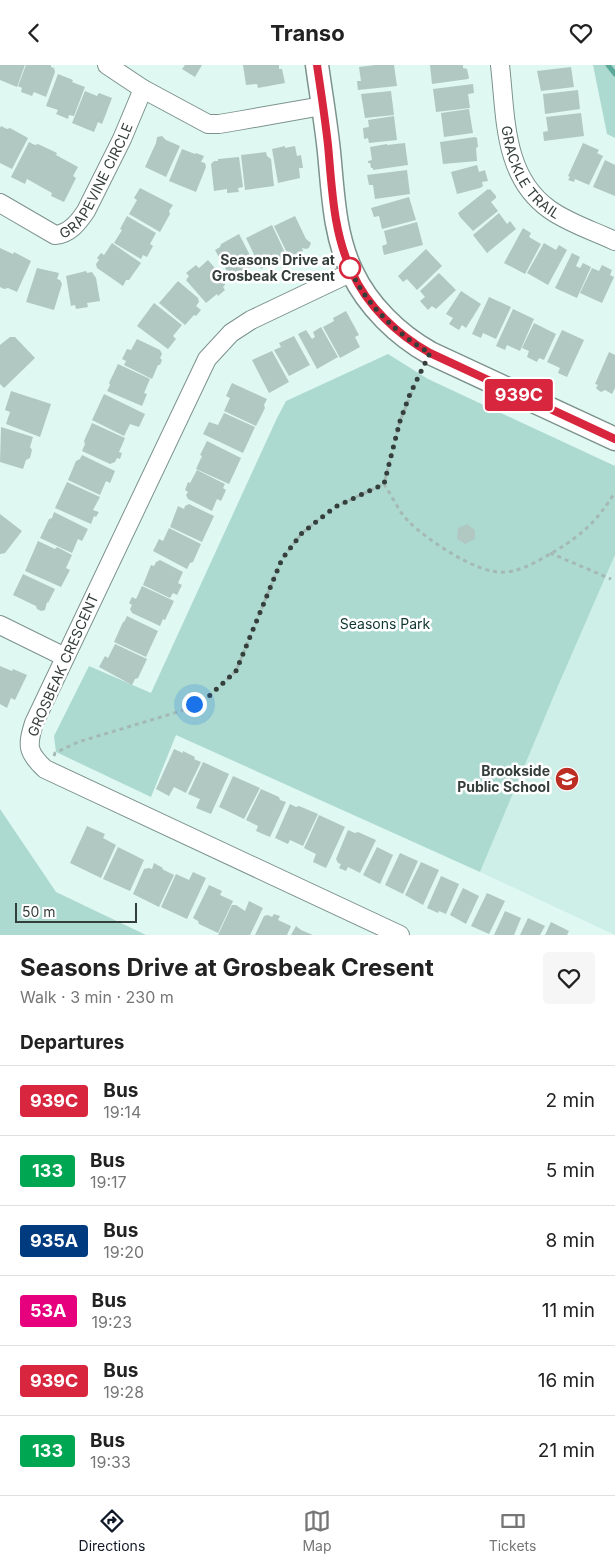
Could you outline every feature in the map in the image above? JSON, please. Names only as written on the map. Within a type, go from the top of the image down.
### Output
[{"type":"street","points":[[108,65],[143,89],[208,123],[228,122],[322,106]]},
{"type":"street","points":[[317,65],[337,221],[343,249],[352,272],[363,291],[389,324],[430,353],[615,439]]},
{"type":"street","name":"GRACKLE TRAIL","points":[[500,65],[511,152],[518,172],[526,186],[550,210],[615,241]]},
{"type":"street","name":"GRAPEVINE CIRCLE","points":[[0,203],[55,235],[68,231],[79,222],[86,211],[122,139],[143,89]]},
{"type":"street","name":"GROSBEAK CRESCENT","points":[[352,272],[251,320],[231,333],[207,359],[34,723],[29,741],[33,757],[45,769],[400,935]]},
{"type":"street","points":[[0,625],[65,657]]},
{"type":"path","points":[[430,353],[410,394],[400,421],[384,484],[408,521],[454,554],[474,565],[493,572],[504,573],[518,570],[578,537],[604,511],[615,492]]},
{"type":"path","points":[[45,769],[55,753],[78,743],[182,711],[208,697],[236,671],[282,559],[302,533],[335,507],[384,484]]},
{"type":"path","points":[[550,553],[611,579]]},
{"type":"shaded area","name":"Brookside Public School","points":[[615,555],[615,935],[480,872]]},
{"type":"green space","points":[[593,65],[615,65],[615,138],[607,134]]},
{"type":"green space","name":"Seasons Park","points":[[388,354],[428,379],[615,466],[615,555],[480,872],[176,735],[151,797],[56,752],[54,736],[89,666],[151,693],[286,401]]},
{"type":"green space","points":[[0,809],[56,892],[146,935],[0,935]]},
{"type":"building","points":[[0,65],[25,65],[17,87],[0,80]]},
{"type":"building","points":[[26,65],[51,65],[54,68],[55,72],[46,97],[34,92],[32,96],[21,92],[22,88],[18,86]]},
{"type":"building","points":[[185,65],[202,65],[195,77],[182,69]]},
{"type":"building","points":[[243,65],[279,65],[279,69],[282,69],[285,83],[258,88],[257,84],[246,85]]},
{"type":"building","points":[[394,65],[397,86],[358,90],[357,81],[361,81],[359,67]]},
{"type":"building","points":[[430,65],[463,65],[463,68],[467,69],[469,78],[432,84]]},
{"type":"building","points":[[571,67],[574,87],[541,91],[537,71]]},
{"type":"building","points":[[58,74],[85,87],[74,116],[69,115],[68,119],[56,114],[58,110],[46,106]]},
{"type":"building","points":[[473,84],[474,93],[468,94],[470,108],[436,112],[433,89]]},
{"type":"building","points":[[578,90],[580,109],[545,114],[543,94]]},
{"type":"building","points":[[85,91],[97,96],[99,93],[112,98],[102,124],[98,122],[94,132],[72,123]]},
{"type":"building","points":[[391,91],[394,115],[365,118],[361,94]]},
{"type":"building","points":[[469,109],[473,133],[444,137],[441,113]]},
{"type":"building","points":[[581,113],[584,136],[544,141],[543,132],[548,131],[546,117]]},
{"type":"building","points":[[394,116],[397,140],[369,143],[368,138],[364,139],[363,128],[369,127],[368,120]]},
{"type":"building","points":[[1,126],[7,129],[10,128],[28,138],[12,169],[0,163]]},
{"type":"building","points":[[162,136],[166,140],[180,146],[166,177],[145,167],[157,137]]},
{"type":"building","points":[[477,138],[478,147],[476,148],[477,161],[443,164],[440,142]]},
{"type":"building","points":[[29,142],[57,153],[56,155],[78,167],[73,176],[76,178],[64,202],[51,196],[52,193],[27,179],[25,184],[11,177]]},
{"type":"building","points":[[405,143],[408,165],[373,170],[371,168],[370,163],[368,163],[368,161],[372,160],[370,147]]},
{"type":"building","points":[[583,143],[599,150],[597,153],[603,156],[589,185],[575,179],[574,182],[568,180],[570,177],[568,176]]},
{"type":"building","points":[[285,146],[285,148],[295,146],[297,156],[301,155],[303,168],[299,168],[300,178],[278,183],[272,149]]},
{"type":"building","points":[[182,149],[204,156],[201,162],[205,163],[206,167],[196,192],[169,181]]},
{"type":"building","points":[[266,152],[267,156],[271,159],[274,186],[245,190],[241,155]]},
{"type":"building","points":[[239,157],[243,187],[238,188],[239,192],[227,193],[227,189],[214,191],[211,164],[214,161],[218,161],[218,159]]},
{"type":"building","points":[[605,160],[615,165],[615,196],[593,187]]},
{"type":"building","points":[[477,165],[479,172],[485,170],[488,181],[482,182],[483,186],[480,188],[457,194],[451,172]]},
{"type":"building","points":[[407,170],[410,194],[375,199],[373,185],[369,185],[367,175]]},
{"type":"building","points":[[140,188],[173,205],[160,232],[129,214],[137,200],[134,198]]},
{"type":"building","points":[[488,189],[496,196],[491,202],[498,211],[473,231],[458,213]]},
{"type":"building","points":[[409,197],[416,220],[382,229],[379,216],[374,217],[371,208]]},
{"type":"building","points":[[499,213],[507,224],[510,221],[516,229],[487,253],[473,235]]},
{"type":"building","points":[[127,216],[156,233],[150,244],[153,246],[147,257],[143,255],[141,259],[114,243],[122,230],[120,229]]},
{"type":"building","points":[[295,216],[306,239],[311,243],[309,248],[302,248],[303,251],[289,257],[274,226]]},
{"type":"building","points":[[417,222],[423,245],[384,255],[382,246],[387,244],[384,231]]},
{"type":"building","points":[[272,225],[287,257],[261,269],[246,238]]},
{"type":"building","points":[[523,228],[531,233],[529,237],[541,244],[525,274],[504,263]]},
{"type":"building","points":[[239,234],[255,265],[243,272],[245,276],[233,282],[215,250],[221,244]]},
{"type":"building","points":[[112,243],[141,263],[123,286],[97,268],[96,264],[99,260],[97,258],[101,253],[104,255]]},
{"type":"building","points":[[544,243],[556,250],[559,245],[567,250],[548,285],[527,273]]},
{"type":"building","points":[[0,248],[13,254],[14,252],[31,261],[17,292],[0,287]]},
{"type":"building","points":[[426,249],[442,266],[417,290],[407,279],[403,282],[398,276]]},
{"type":"building","points":[[572,253],[580,257],[576,266],[580,268],[583,263],[591,267],[577,298],[555,288]]},
{"type":"building","points":[[208,260],[225,280],[223,287],[225,290],[206,303],[186,280],[189,276],[186,273],[196,265],[199,268]]},
{"type":"building","points":[[602,265],[612,270],[610,275],[614,277],[602,303],[580,293],[592,268],[599,271]]},
{"type":"building","points":[[37,268],[59,273],[57,279],[62,284],[54,310],[26,302]]},
{"type":"building","points":[[86,271],[87,273],[92,272],[96,278],[100,301],[87,303],[88,307],[76,309],[75,305],[71,306],[66,276]]},
{"type":"building","points":[[439,273],[456,290],[436,309],[432,306],[428,310],[420,301],[425,297],[420,291]]},
{"type":"building","points":[[178,281],[198,298],[199,302],[196,306],[201,310],[185,325],[159,303]]},
{"type":"building","points":[[461,291],[481,304],[466,328],[462,325],[459,330],[449,324],[453,318],[446,314]]},
{"type":"building","points":[[489,297],[511,307],[496,339],[483,333],[481,338],[472,334]]},
{"type":"building","points":[[154,303],[182,325],[173,336],[176,339],[168,349],[137,326]]},
{"type":"building","points":[[513,309],[534,319],[520,351],[507,345],[505,350],[496,346]]},
{"type":"building","points":[[346,311],[359,335],[355,337],[360,347],[340,358],[323,327],[334,321],[333,318]]},
{"type":"building","points":[[534,323],[556,334],[544,360],[539,358],[537,362],[527,357],[529,351],[522,348]]},
{"type":"building","points":[[321,327],[338,357],[317,369],[298,334],[306,330],[312,339],[315,337],[313,332]]},
{"type":"building","points":[[562,330],[584,340],[567,377],[558,373],[560,368],[547,362]]},
{"type":"building","points":[[294,336],[310,365],[289,376],[274,350],[281,347],[279,343]]},
{"type":"building","points":[[10,337],[15,337],[35,358],[4,388],[0,384],[0,345]]},
{"type":"building","points":[[137,339],[160,350],[162,354],[160,365],[158,365],[152,379],[124,365],[126,361],[122,359],[127,349],[131,350]]},
{"type":"building","points":[[272,351],[289,382],[269,393],[252,360]]},
{"type":"building","points":[[609,352],[615,355],[615,388],[612,394],[605,390],[601,392],[596,388],[598,385],[595,384]]},
{"type":"building","points":[[118,364],[150,379],[144,393],[147,394],[142,406],[107,391]]},
{"type":"building","points":[[232,383],[267,399],[264,405],[265,408],[256,426],[224,411],[230,398],[226,396]]},
{"type":"building","points":[[11,391],[51,404],[40,437],[6,424],[10,412],[5,410]]},
{"type":"building","points":[[104,394],[145,414],[139,427],[130,424],[124,436],[92,420]]},
{"type":"building","points":[[224,413],[255,427],[243,453],[203,434],[209,422],[218,425]]},
{"type":"building","points":[[92,423],[125,438],[119,452],[122,453],[120,459],[117,458],[115,462],[110,464],[82,451]]},
{"type":"building","points":[[1,427],[33,437],[30,447],[32,450],[30,458],[26,460],[23,469],[0,462]]},
{"type":"building","points":[[207,441],[241,458],[229,484],[196,469]]},
{"type":"building","points":[[82,455],[115,471],[110,483],[106,481],[100,495],[68,480],[76,461]]},
{"type":"building","points":[[197,470],[225,484],[223,488],[226,490],[221,501],[217,499],[212,511],[188,499],[186,495],[188,492],[185,490],[188,482],[190,483]]},
{"type":"building","points":[[67,482],[100,497],[93,510],[99,512],[96,517],[94,516],[91,524],[55,508]]},
{"type":"building","points":[[189,504],[214,516],[202,542],[170,527],[178,506],[184,509]]},
{"type":"building","points":[[54,512],[88,529],[82,541],[78,539],[72,553],[40,538]]},
{"type":"building","points":[[0,514],[22,531],[5,553],[0,554]]},
{"type":"building","points":[[467,524],[475,530],[475,539],[465,544],[457,539],[458,528]]},
{"type":"building","points":[[169,528],[201,544],[193,562],[190,563],[187,569],[153,551],[159,539],[163,541]]},
{"type":"building","points":[[38,541],[55,549],[57,547],[72,555],[66,568],[70,570],[61,587],[25,571]]},
{"type":"building","points":[[160,560],[183,572],[178,583],[182,585],[177,595],[173,593],[170,598],[143,585],[151,565],[154,566]]},
{"type":"building","points":[[23,574],[55,589],[47,602],[45,610],[41,611],[36,606],[13,595]]},
{"type":"building","points":[[142,586],[174,601],[160,626],[132,613],[130,609],[132,605],[129,603],[132,597],[136,599]]},
{"type":"building","points":[[127,616],[158,631],[146,657],[114,642]]},
{"type":"building","points":[[115,644],[147,659],[138,678],[135,679],[132,685],[99,667],[105,656],[108,658]]},
{"type":"building","points":[[0,666],[27,675],[15,700],[11,698],[7,708],[0,704]]},
{"type":"building","points":[[174,749],[183,753],[183,751],[201,762],[186,793],[174,787],[169,796],[156,789]]},
{"type":"building","points":[[203,762],[229,774],[211,814],[196,808],[200,799],[188,794]]},
{"type":"building","points":[[233,776],[260,788],[244,819],[219,807]]},
{"type":"building","points":[[261,789],[286,802],[270,837],[256,831],[258,826],[246,820]]},
{"type":"building","points":[[290,804],[318,814],[303,846],[290,840],[288,844],[275,838]]},
{"type":"building","points":[[319,815],[345,827],[326,868],[313,862],[316,854],[304,848]]},
{"type":"building","points":[[87,826],[105,834],[103,838],[116,845],[101,878],[70,863]]},
{"type":"building","points":[[348,830],[376,840],[360,873],[348,867],[346,871],[339,868],[341,864],[336,859]]},
{"type":"building","points":[[118,847],[144,860],[130,891],[103,879]]},
{"type":"building","points":[[377,847],[393,855],[380,884],[363,875]]},
{"type":"building","points":[[400,853],[418,861],[403,894],[385,885]]},
{"type":"building","points":[[421,862],[439,870],[423,905],[405,895]]},
{"type":"building","points":[[154,863],[174,875],[159,907],[133,894],[144,869],[152,869]]},
{"type":"building","points":[[193,872],[206,878],[187,919],[161,907],[176,874],[189,880]]},
{"type":"building","points":[[441,876],[459,884],[446,914],[427,908]]},
{"type":"building","points":[[209,885],[222,891],[220,895],[233,901],[218,933],[199,924],[193,918]]},
{"type":"building","points":[[463,888],[479,896],[466,924],[450,915]]},
{"type":"building","points":[[487,893],[505,901],[489,934],[471,926]]},
{"type":"building","points":[[249,901],[263,908],[250,935],[218,935],[232,905],[236,905],[245,911]]},
{"type":"building","points":[[505,911],[521,918],[514,935],[494,935]]},
{"type":"building","points":[[274,914],[280,916],[278,920],[291,926],[287,935],[255,935],[264,916],[272,917]]},
{"type":"building","points":[[528,918],[545,926],[540,935],[520,935]]},
{"type":"building","points":[[551,922],[569,931],[567,935],[545,935]]},
{"type":"building","points":[[296,926],[301,930],[313,935],[291,935]]},
{"type":"waterway","points":[[608,65],[615,74]]},
{"type":"bus line","name":"939C","points":[[317,65],[328,141],[334,207],[343,249],[352,272],[377,310],[389,324],[430,353],[615,439]]},
{"type":"place","name":"Seasons Drive at Grosbeak Cresent","points":[[350,268]]},
{"type":"place","name":"Brookside Public School","points":[[567,779]]},
{"type":"route","points":[[194,704],[208,697],[236,671],[282,559],[302,533],[335,507],[384,484],[400,421],[410,394],[430,353],[389,324],[363,291],[350,268]]}]
